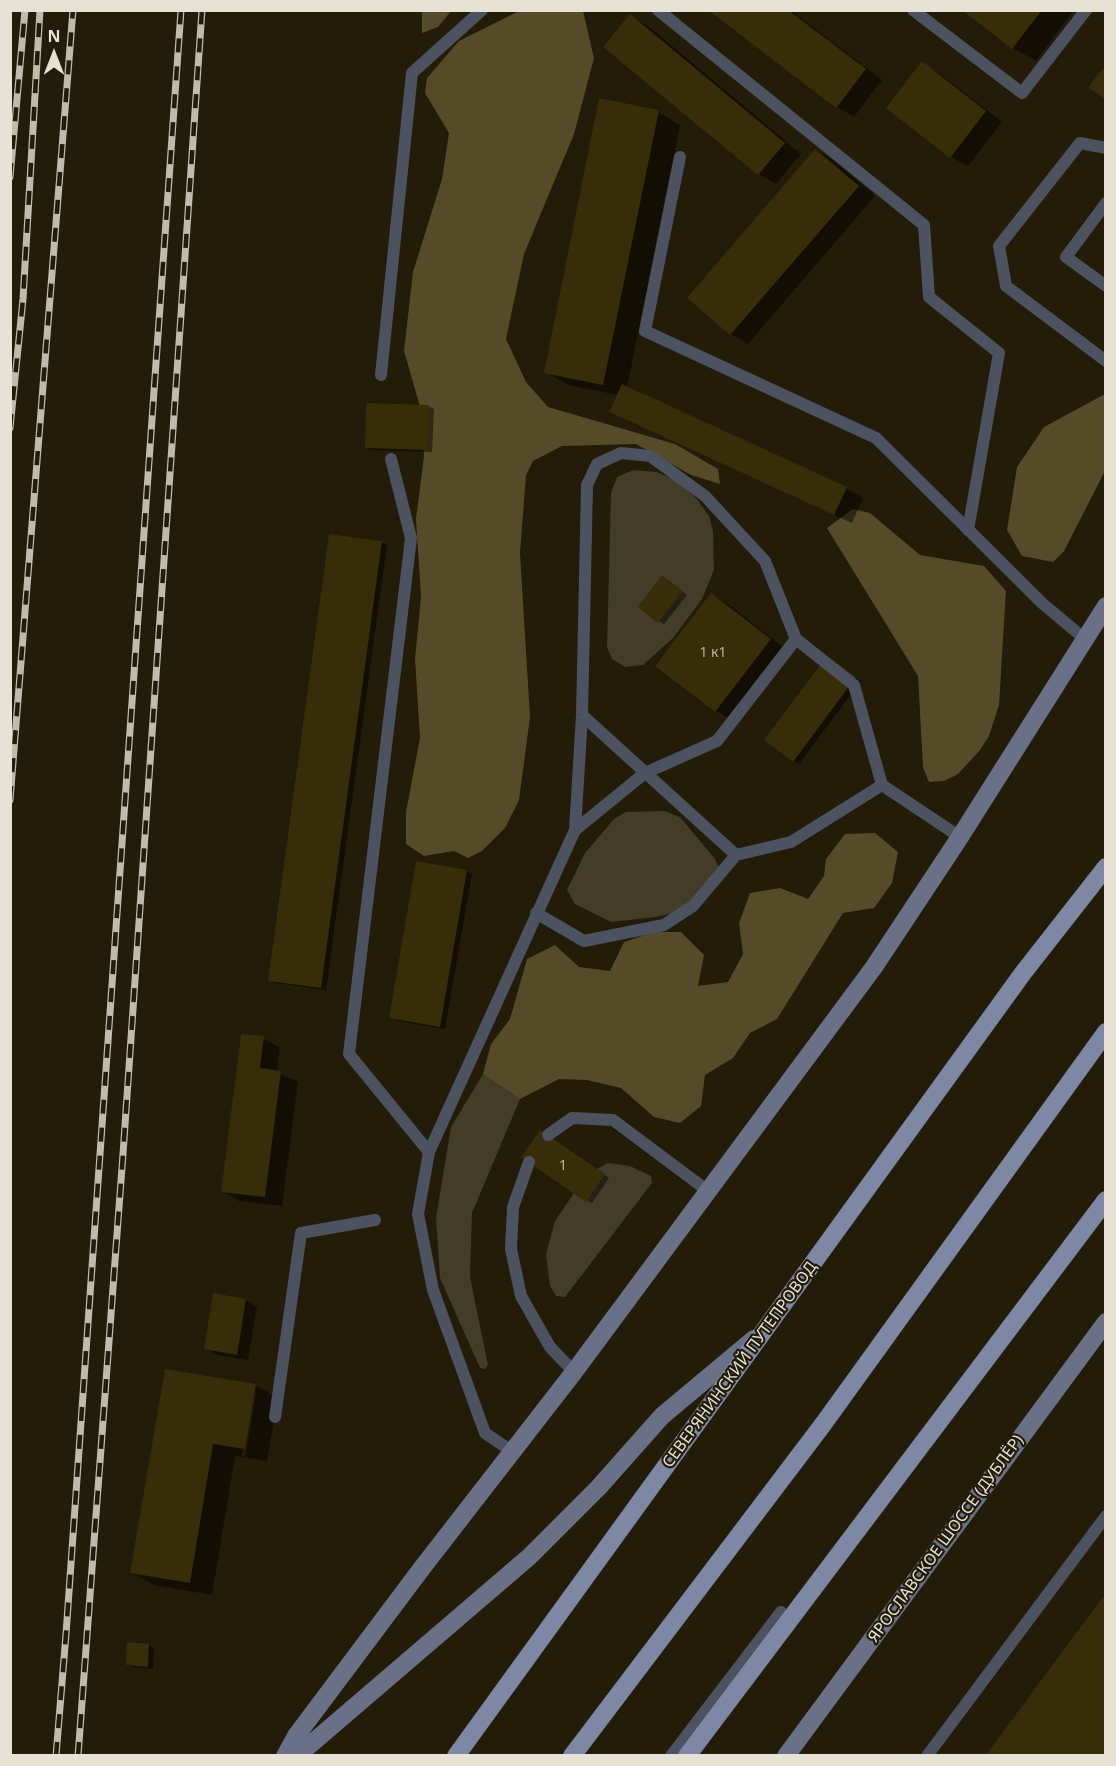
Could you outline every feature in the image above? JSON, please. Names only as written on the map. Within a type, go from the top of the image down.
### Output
[{"type":"main road","name":"СЕВЕРЯНИНСКИЙ ПУТЕПРОВОД","points":[[456,1755],[1023,973],[1106,867]]},
{"type":"main road","points":[[572,1755],[824,1423],[1106,1032]]},
{"type":"main road","points":[[687,1755],[1106,1200]]},
{"type":"street","points":[[285,1755],[296,1736],[422,1568],[574,1372],[874,967],[960,837],[1106,606]]},
{"type":"street","name":"ЯРОСЛАВСКОЕ ШОССЕ (ДУБЛЁР)","points":[[786,1755],[1106,1322]]},
{"type":"street","points":[[297,1755],[529,1557],[599,1487],[662,1416],[765,1331]]},
{"type":"lane","points":[[381,375],[412,73],[482,10]]},
{"type":"lane","points":[[658,10],[924,225],[928,297],[999,353],[968,530]]},
{"type":"lane","points":[[913,10],[1022,93],[1086,10]]},
{"type":"lane","points":[[1106,148],[1080,143],[999,246],[1006,286],[1106,361]]},
{"type":"lane","points":[[680,157],[645,331],[876,438],[1042,603],[1086,640]]},
{"type":"lane","points":[[1106,203],[1066,257],[1106,286]]},
{"type":"lane","points":[[513,1452],[485,1433],[433,1290],[418,1214],[429,1152],[575,830],[582,714],[587,485],[597,464],[621,453],[650,456],[705,496],[765,561],[796,639],[854,685],[882,785],[960,837]]},
{"type":"lane","points":[[391,459],[411,538],[349,1054],[429,1152]]},
{"type":"lane","points":[[575,830],[645,773],[717,741],[796,639]]},
{"type":"lane","points":[[582,714],[736,855]]},
{"type":"lane","points":[[536,913],[584,941],[664,925],[693,906],[736,855],[791,842],[882,785]]},
{"type":"lane","points":[[548,1135],[572,1118],[613,1120],[708,1191]]},
{"type":"lane","points":[[529,1162],[513,1207],[511,1249],[521,1296],[550,1347],[574,1372]]},
{"type":"lane","points":[[275,1417],[301,1233],[375,1220]]},
{"type":"lane","points":[[927,1755],[1106,1516]]},
{"type":"lane","points":[[672,1755],[781,1612]]},
{"type":"shaded area","points":[[422,10],[451,11],[438,27],[422,33]]},
{"type":"shaded area","points":[[519,11],[583,11],[594,58],[574,134],[524,254],[506,339],[526,382],[548,407],[675,444],[718,469],[720,484],[691,475],[636,444],[562,446],[533,461],[526,475],[520,553],[530,717],[519,800],[505,828],[482,851],[468,858],[454,851],[424,856],[406,844],[406,812],[420,738],[415,659],[421,597],[416,519],[424,456],[421,410],[404,351],[413,272],[442,179],[449,133],[425,93],[427,78],[459,41]]},
{"type":"shaded area","points":[[1105,394],[1105,471],[1064,551],[1053,562],[1022,556],[1007,530],[1017,467],[1044,427]]},
{"type":"shaded area","points":[[633,470],[657,472],[679,482],[696,498],[709,516],[713,531],[714,570],[702,599],[673,638],[643,665],[625,667],[612,659],[607,647],[611,493],[617,477]]},
{"type":"shaded area","points":[[853,509],[870,513],[920,555],[984,566],[1006,591],[999,705],[989,736],[980,750],[958,774],[944,781],[929,782],[923,767],[918,676],[827,528]]},
{"type":"shaded area","points":[[664,811],[680,817],[715,859],[721,873],[684,911],[611,922],[575,904],[567,890],[585,853],[614,819],[626,812]]},
{"type":"shaded area","points":[[875,833],[898,852],[892,883],[874,908],[843,913],[777,1019],[750,1033],[733,1058],[705,1075],[701,1106],[680,1123],[654,1117],[621,1088],[587,1080],[559,1079],[520,1099],[483,1074],[491,1044],[510,1019],[527,959],[555,945],[579,967],[610,971],[624,942],[654,932],[681,932],[704,955],[698,986],[728,982],[743,954],[739,923],[750,893],[780,888],[808,899],[824,876],[826,859],[845,834]]},
{"type":"shaded area","points":[[483,1074],[520,1099],[472,1213],[470,1277],[488,1365],[485,1369],[480,1368],[440,1278],[436,1218],[451,1127]]},
{"type":"shaded area","points":[[608,1163],[630,1166],[651,1176],[652,1183],[565,1297],[556,1296],[550,1286],[546,1254],[555,1221],[574,1193],[597,1169]]},
{"type":"building","points":[[708,10],[788,10],[866,69],[836,108]]},
{"type":"building","points":[[962,10],[1042,10],[1012,49]]},
{"type":"building","points":[[630,14],[785,143],[758,175],[603,47]]},
{"type":"building","points":[[922,61],[986,111],[950,158],[886,108]]},
{"type":"building","points":[[1106,65],[1106,100],[1088,87]]},
{"type":"building","points":[[599,98],[659,110],[603,385],[544,373]]},
{"type":"building","points":[[815,149],[859,186],[730,335],[687,298]]},
{"type":"building","points":[[622,384],[847,487],[834,515],[609,412]]},
{"type":"building","points":[[366,403],[429,405],[427,450],[365,448]]},
{"type":"building","points":[[329,534],[382,541],[321,988],[268,981]]},
{"type":"building","points":[[662,575],[683,591],[658,623],[638,607]]},
{"type":"building","points":[[711,593],[771,639],[715,712],[655,666]]},
{"type":"building","points":[[827,656],[856,677],[793,762],[764,740]]},
{"type":"building","points":[[416,861],[467,870],[440,1027],[389,1018]]},
{"type":"building","points":[[241,1034],[264,1036],[260,1068],[281,1071],[265,1197],[221,1192]]},
{"type":"building","points":[[540,1130],[605,1174],[586,1202],[521,1157]]},
{"type":"building","points":[[213,1293],[246,1299],[237,1355],[204,1349]]},
{"type":"building","points":[[165,1369],[256,1384],[245,1449],[213,1444],[190,1583],[130,1573]]},
{"type":"building","points":[[1106,1593],[1106,1756],[985,1756]]},
{"type":"building","points":[[127,1642],[149,1644],[148,1667],[126,1665]]},
{"type":"railway","points":[[10,177],[25,10]]},
{"type":"railway","points":[[10,428],[23,299],[40,10]]},
{"type":"railway","points":[[10,800],[73,10]]},
{"type":"railway","points":[[56,1756],[181,10]]},
{"type":"railway","points":[[78,1756],[123,1154],[202,10]]}]
